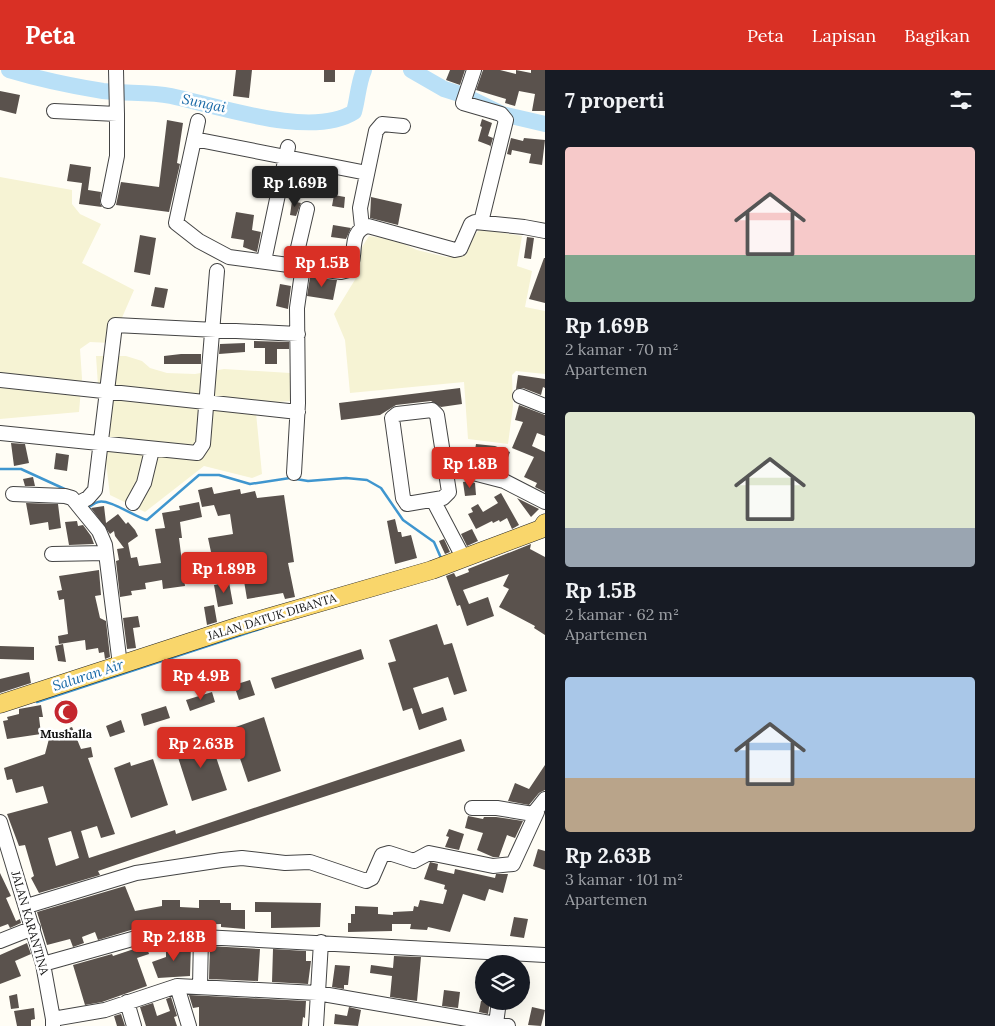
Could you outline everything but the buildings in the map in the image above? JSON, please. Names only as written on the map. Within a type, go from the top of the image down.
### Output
[{"type":"main road","name":"JALAN DATUK DIBANTA","points":[[0,704],[239,626],[436,568],[544,528]]},
{"type":"street","points":[[474,70],[463,103],[501,114],[506,120],[481,222]]},
{"type":"street","points":[[108,201],[118,156],[116,76]]},
{"type":"street","points":[[54,111],[117,107]]},
{"type":"street","points":[[198,121],[176,223],[199,241],[229,257],[341,272],[349,270],[352,266],[355,239],[362,227],[360,208],[376,131],[382,124],[404,126]]},
{"type":"street","points":[[194,139],[286,153],[367,173]]},
{"type":"street","points":[[264,261],[286,153]]},
{"type":"street","points":[[294,473],[298,412],[298,266],[307,209]]},
{"type":"street","points":[[362,227],[368,226],[455,250],[460,249],[471,224],[481,222],[545,231]]},
{"type":"street","points":[[0,433],[99,445],[198,453],[203,444],[217,271]]},
{"type":"street","points":[[77,504],[88,498],[95,490],[115,324],[298,334]]},
{"type":"street","points":[[0,380],[298,412]]},
{"type":"street","points":[[520,396],[545,406]]},
{"type":"street","points":[[435,412],[446,466],[449,492],[445,497],[433,500],[407,504],[404,501],[392,418],[394,415],[435,412]]},
{"type":"street","points":[[133,502],[144,483],[152,450]]},
{"type":"street","points":[[446,466],[504,481],[545,502]]},
{"type":"street","points":[[13,494],[65,496],[72,498],[99,531],[106,553],[120,665]]},
{"type":"street","points":[[433,500],[463,558]]},
{"type":"street","points":[[52,554],[106,553]]},
{"type":"street","points":[[27,906],[136,873],[242,858],[285,864],[310,862],[366,881],[372,878],[382,855],[389,853],[414,861],[429,853],[492,866],[512,864],[536,812],[545,798]]},
{"type":"street","points":[[472,808],[497,808],[533,814],[536,812]]},
{"type":"street","name":"JALAN KARANTINA","points":[[0,822],[43,964],[53,1023]]},
{"type":"street","points":[[0,941],[33,928]]},
{"type":"street","points":[[43,964],[143,936],[201,935],[321,942],[475,955]]},
{"type":"street","points":[[200,987],[201,935]]},
{"type":"street","points":[[316,1026],[321,942]]},
{"type":"street","points":[[521,955],[544,951]]},
{"type":"street","points":[[177,986],[188,1026]]},
{"type":"street","points":[[53,1023],[177,986],[318,993],[500,1025],[499,1010]]},
{"type":"street","points":[[127,1002],[134,1026]]},
{"type":"shaded area","points":[[0,177],[72,190],[72,204],[80,214],[101,224],[82,263],[134,290],[111,343],[90,342],[80,349],[82,378],[79,412],[0,419]]},
{"type":"shaded area","points":[[480,229],[522,236],[517,266],[532,271],[525,307],[545,311],[545,374],[516,371],[512,375],[513,406],[508,444],[468,439],[464,382],[350,393],[345,340],[334,314],[356,278],[362,247],[369,236],[395,240],[417,250],[446,257],[458,257],[466,255],[472,238]]},
{"type":"shaded area","points":[[96,356],[126,356],[142,361],[150,368],[167,373],[195,374],[224,369],[290,373],[291,401],[264,403],[256,413],[262,474],[252,478],[204,466],[145,512],[110,495],[100,415]]},
{"type":"waterway","name":"Sungai","points":[[9,70],[91,89],[111,92],[163,94],[264,118],[314,122],[336,119],[354,112],[360,80],[364,70]]},
{"type":"waterway","name":"Sungai","points":[[411,70],[444,89],[463,95],[502,114],[545,124]]},
{"type":"waterway","points":[[0,469],[21,469],[69,491]]},
{"type":"waterway","points":[[87,508],[97,503],[108,503],[147,520],[199,475],[219,475],[250,484],[290,478],[308,481],[346,478],[367,480],[381,488],[403,520],[434,542],[441,558]]},
{"type":"waterway","name":"Saluran Air","points":[[37,702],[263,628]]},
{"type":"place","name":"Mushalla","points":[[66,712]]}]
